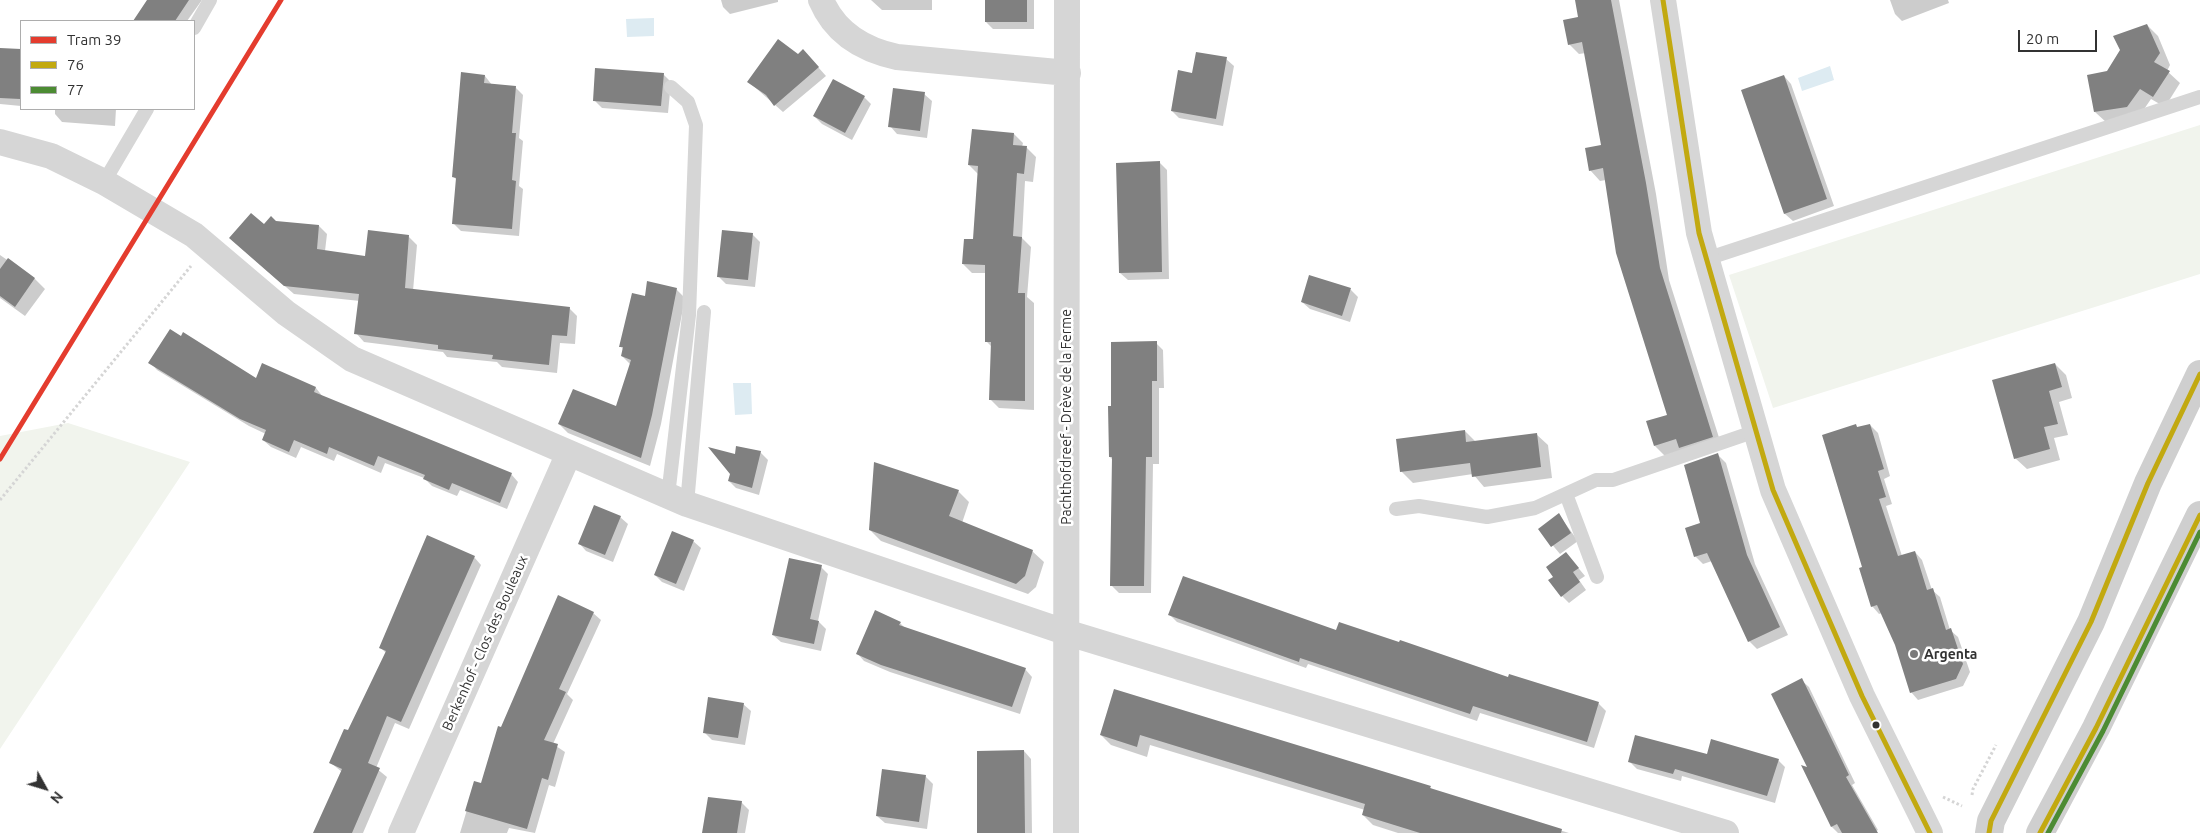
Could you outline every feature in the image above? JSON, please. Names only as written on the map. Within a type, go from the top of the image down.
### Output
[{"type":"main road","points":[[1989,833],[1991,821],[2091,622],[2148,483],[2200,374]]},
{"type":"main road","points":[[2040,833],[2096,728],[2200,515]]},
{"type":"street","points":[[821,0],[832,20],[847,35],[865,48],[879,53],[897,57],[1068,73]]},
{"type":"street","name":"Pachthofdreef - Drève de la Ferme","points":[[1066,833],[1067,0]]},
{"type":"street","points":[[1663,0],[1699,233],[1773,490],[1862,696],[1930,833]]},
{"type":"street","points":[[0,142],[51,156],[104,182],[194,235],[286,313],[352,359],[678,500],[1065,632],[1726,833]]},
{"type":"street","name":"Berkenhof - Clos des Bouleaux","points":[[401,833],[569,453]]},
{"type":"lane","points":[[195,26],[210,0]]},
{"type":"lane","points":[[671,87],[688,102],[696,124],[689,315],[678,500]]},
{"type":"lane","points":[[1706,259],[2200,97]]},
{"type":"lane","points":[[104,182],[146,110]]},
{"type":"lane","points":[[678,500],[704,312]]},
{"type":"lane","points":[[1396,509],[1419,506],[1487,516],[1535,508],[1596,480],[1613,480],[1756,431]]},
{"type":"lane","points":[[1566,494],[1597,577]]},
{"type":"path","points":[[0,500],[207,246]]},
{"type":"shaded area","points":[[654,18],[654,36],[627,37],[626,19]]},
{"type":"shaded area","points":[[1830,66],[1834,80],[1802,91],[1798,78]]},
{"type":"shaded area","points":[[2200,125],[2200,274],[1773,408],[1729,275]]},
{"type":"shaded area","points":[[733,383],[751,383],[752,414],[735,415]]},
{"type":"shaded area","points":[[68,423],[190,462],[0,749],[0,436]]},
{"type":"building","points":[[147,0],[189,0],[176,20],[134,20]]},
{"type":"building","points":[[985,0],[1027,0],[1027,22],[985,22]]},
{"type":"building","points":[[1575,0],[1611,0],[1646,183],[1660,268],[1713,437],[1679,448],[1676,439],[1654,446],[1646,421],[1667,415],[1616,253],[1603,168],[1589,171],[1585,148],[1601,145],[1582,42],[1568,45],[1563,20],[1578,17]]},
{"type":"building","points":[[2147,24],[2160,53],[2154,62],[2170,71],[2153,97],[2140,89],[2127,107],[2094,112],[2087,75],[2107,71],[2120,50],[2113,36]]},
{"type":"building","points":[[778,39],[798,54],[803,49],[819,67],[774,106],[766,95],[747,82]]},
{"type":"building","points":[[0,48],[20,49],[20,99],[0,98]]},
{"type":"building","points":[[1196,52],[1227,57],[1216,119],[1171,111],[1178,70],[1192,73]]},
{"type":"building","points":[[595,68],[664,73],[661,106],[593,101]]},
{"type":"building","points":[[461,72],[485,75],[484,83],[516,86],[512,133],[516,133],[512,180],[516,181],[512,229],[452,224],[456,178],[452,177]]},
{"type":"building","points":[[1784,75],[1827,199],[1784,214],[1741,90]]},
{"type":"building","points":[[833,79],[865,96],[845,133],[813,116]]},
{"type":"building","points":[[893,88],[925,92],[920,131],[888,127]]},
{"type":"building","points":[[972,129],[1014,133],[1013,145],[1027,146],[1024,174],[1017,173],[1013,236],[1022,237],[1018,293],[1025,293],[1025,401],[989,400],[991,342],[985,342],[985,265],[962,264],[964,239],[973,239],[978,166],[968,165]]},
{"type":"building","points":[[1160,161],[1162,272],[1119,273],[1116,163]]},
{"type":"building","points":[[251,213],[264,224],[271,216],[276,221],[319,225],[317,249],[365,256],[368,230],[409,235],[405,288],[570,307],[567,336],[552,335],[549,365],[492,359],[493,355],[438,349],[438,345],[354,334],[359,294],[284,286],[229,238]]},
{"type":"building","points":[[722,230],[753,233],[748,280],[717,277]]},
{"type":"building","points":[[8,258],[35,278],[15,307],[0,296],[0,269]]},
{"type":"building","points":[[1309,275],[1351,288],[1342,316],[1301,302]]},
{"type":"building","points":[[647,281],[677,288],[652,415],[641,458],[558,424],[573,389],[616,406],[631,360],[621,356],[623,347],[619,347],[632,293],[645,296]]},
{"type":"building","points":[[170,329],[181,336],[183,332],[256,378],[262,363],[316,387],[314,392],[512,473],[500,503],[452,483],[449,490],[423,479],[425,475],[378,456],[374,466],[329,447],[327,454],[294,440],[289,452],[262,440],[266,430],[240,419],[148,363]]},
{"type":"building","points":[[1157,341],[1157,381],[1152,381],[1152,457],[1146,457],[1144,586],[1110,586],[1112,457],[1109,457],[1108,406],[1111,406],[1111,342]]},
{"type":"building","points":[[2055,363],[2062,387],[2049,391],[2058,424],[2044,427],[2050,449],[2014,459],[1992,380]]},
{"type":"building","points":[[1856,424],[1857,427],[1870,424],[1884,469],[1878,471],[1886,497],[1879,499],[1898,556],[1915,551],[1927,590],[1933,588],[1946,630],[1951,628],[1963,664],[1956,679],[1910,693],[1895,645],[1877,605],[1871,607],[1859,568],[1862,567],[1822,435]]},
{"type":"building","points":[[1465,430],[1466,442],[1537,433],[1541,467],[1472,477],[1470,463],[1400,472],[1396,439]]},
{"type":"building","points":[[736,446],[761,451],[752,488],[728,481],[730,474],[708,447],[735,454]]},
{"type":"building","points":[[1718,453],[1747,555],[1780,627],[1748,642],[1707,553],[1694,557],[1685,528],[1700,523],[1684,465]]},
{"type":"building","points":[[874,462],[959,490],[949,516],[1033,550],[1025,576],[1016,584],[869,530]]},
{"type":"building","points":[[594,505],[621,516],[605,555],[578,544]]},
{"type":"building","points":[[1559,513],[1571,533],[1551,547],[1538,529]]},
{"type":"building","points":[[672,531],[694,540],[676,584],[654,575]]},
{"type":"building","points":[[427,535],[475,556],[401,722],[387,716],[368,763],[380,768],[352,833],[313,833],[342,769],[329,763],[344,729],[348,730],[386,651],[379,648]]},
{"type":"building","points":[[1566,552],[1579,568],[1573,572],[1580,582],[1561,597],[1548,580],[1553,577],[1546,567]]},
{"type":"building","points":[[789,558],[822,565],[810,619],[819,621],[814,644],[772,635]]},
{"type":"building","points":[[1183,576],[1336,630],[1339,622],[1399,642],[1400,640],[1508,677],[1509,674],[1599,702],[1587,742],[1473,706],[1470,714],[1300,658],[1299,662],[1168,615]]},
{"type":"building","points":[[558,595],[594,612],[559,689],[566,692],[544,740],[558,744],[548,780],[542,778],[527,829],[465,811],[474,781],[481,783],[498,726],[501,727]]},
{"type":"building","points":[[875,610],[901,622],[899,625],[1026,668],[1012,707],[881,665],[856,654]]},
{"type":"building","points":[[1802,678],[1849,775],[1846,777],[1878,833],[1842,833],[1837,824],[1831,827],[1801,765],[1807,767],[1771,694]]},
{"type":"building","points":[[1114,689],[1431,786],[1430,788],[1562,829],[1561,833],[1420,833],[1362,815],[1365,804],[1140,735],[1137,747],[1100,735]]},
{"type":"building","points":[[708,697],[744,703],[738,738],[703,733]]},
{"type":"building","points":[[1635,735],[1707,754],[1711,739],[1779,759],[1767,796],[1675,769],[1673,774],[1628,762]]},
{"type":"building","points":[[1024,750],[1025,833],[977,833],[977,751]]},
{"type":"building","points":[[882,769],[926,775],[919,822],[876,816]]},
{"type":"building","points":[[708,797],[742,801],[737,833],[702,833]]},
{"type":"tram line","name":"39","points":[[0,459],[281,0]]},
{"type":"transit line","name":"76","points":[[1663,0],[1699,233],[1773,490],[1862,696],[1930,833]]},
{"type":"transit line","name":"76","points":[[1989,833],[1991,821],[2091,622],[2148,483],[2200,374]]},
{"type":"transit line","name":"76","points":[[2040,833],[2096,728],[2200,515]]},
{"type":"transit line","name":"77","points":[[2048,833],[2103,731],[2200,532]]},
{"type":"place","name":"Argenta","points":[[1914,654]]}]
